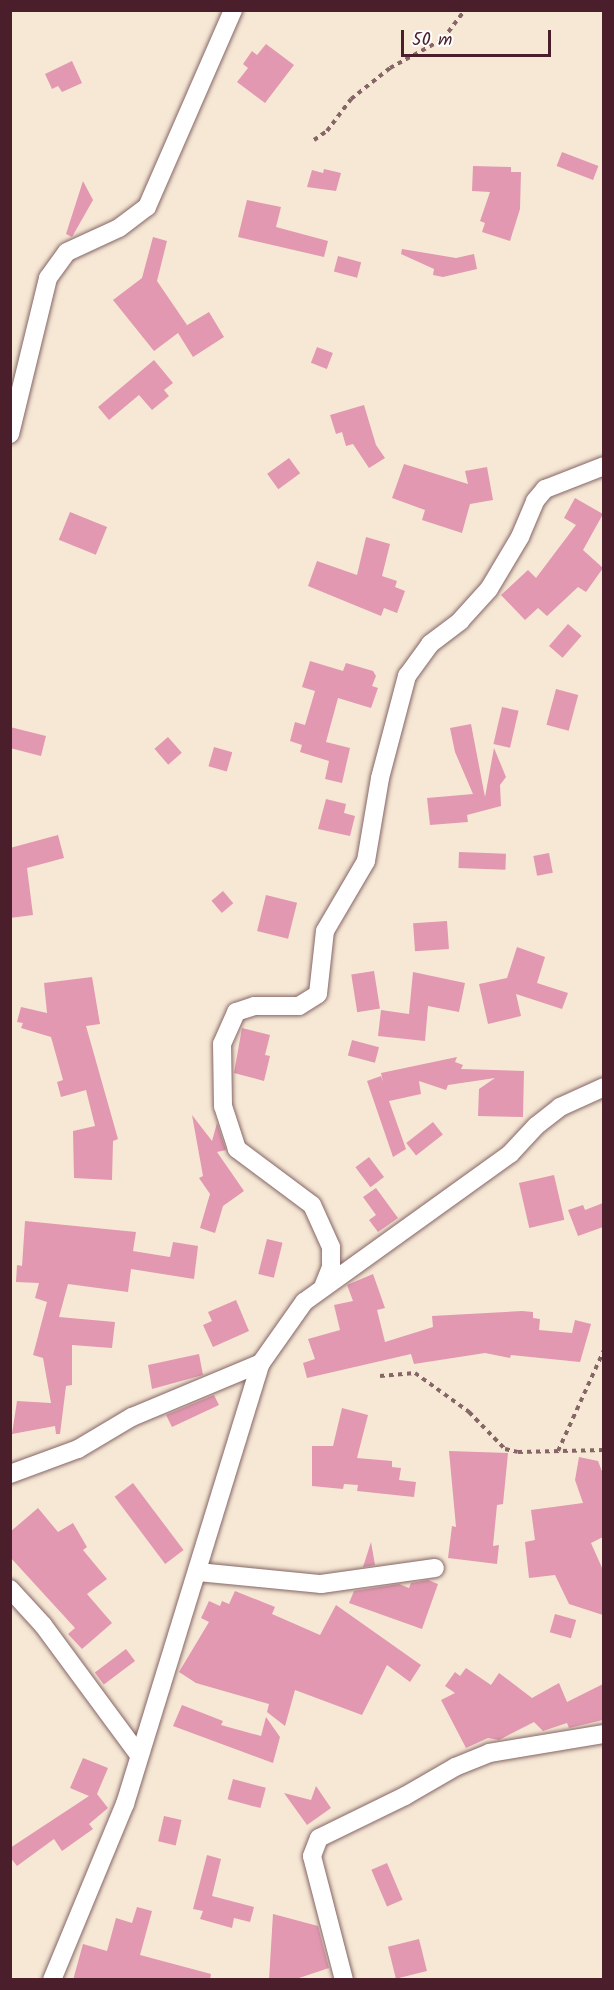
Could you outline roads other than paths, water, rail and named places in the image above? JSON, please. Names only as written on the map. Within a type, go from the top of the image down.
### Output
[{"type":"street","points":[[10,434],[48,278],[67,252],[119,228],[147,207],[233,10]]},
{"type":"street","points":[[323,1287],[331,1267],[331,1247],[312,1205],[252,1164],[237,1149],[223,1106],[222,1044],[236,1012],[254,1006],[299,1006],[318,994],[325,931],[366,861],[383,767],[406,675],[430,644],[460,621],[489,589],[520,537],[535,501],[545,489],[603,466]]},
{"type":"street","points":[[52,1980],[125,1804],[138,1754],[198,1572],[261,1363],[304,1302],[510,1154],[560,1107],[603,1087]]},
{"type":"street","points":[[10,1474],[78,1449],[132,1417],[261,1363]]},
{"type":"street","points":[[198,1572],[321,1584],[435,1568]]},
{"type":"street","points":[[10,1589],[43,1625],[138,1754]]},
{"type":"street","points":[[344,1980],[312,1856],[319,1838],[405,1796],[454,1767],[489,1753],[603,1734]]}]
